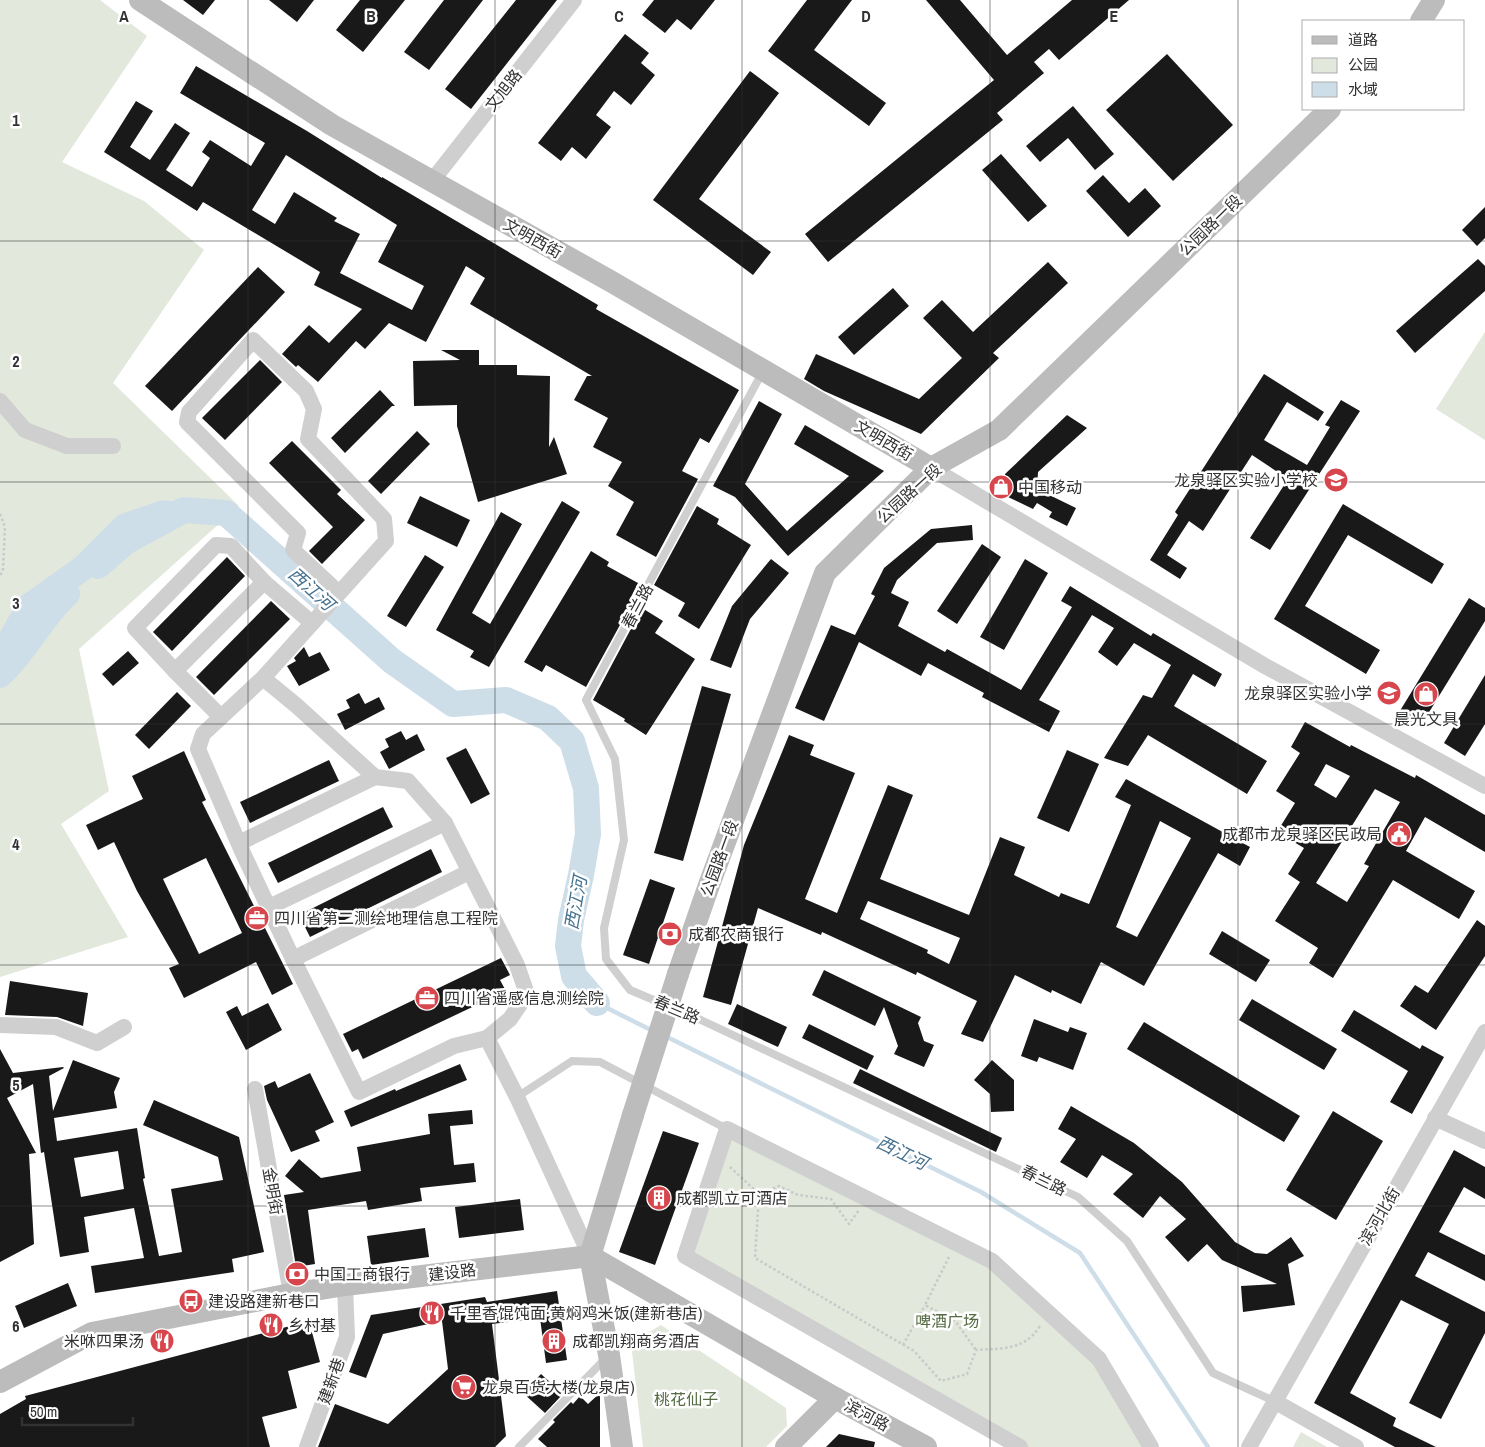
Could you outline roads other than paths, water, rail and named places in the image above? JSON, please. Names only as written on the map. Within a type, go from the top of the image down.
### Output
[{"type":"street","name":"文明西街","points":[[140,0],[332,125],[612,282],[932,468]]},
{"type":"street","name":"文旭路","points":[[432,181],[574,0]]},
{"type":"street","points":[[1421,20],[1434,0]]},
{"type":"street","name":"公园路一段","points":[[590,1256],[632,1115],[678,974],[709,885],[825,573],[932,468],[999,430],[1329,110]]},
{"type":"street","points":[[239,843],[375,777],[408,781],[445,823],[517,965],[527,994],[510,1019],[487,1038],[454,1046],[359,1092],[293,959],[239,843],[198,749],[203,734],[263,678],[386,541],[384,519],[308,439],[314,409],[306,391],[253,340],[189,412],[188,422],[298,532],[292,550],[337,595]]},
{"type":"street","points":[[0,401],[24,430],[67,446],[113,446]]},
{"type":"street","points":[[932,468],[1265,666],[1485,786]]},
{"type":"street","points":[[221,717],[135,628],[216,545],[231,546],[264,582],[317,618]]},
{"type":"street","points":[[175,671],[264,582]]},
{"type":"street","points":[[263,678],[297,706],[375,777]]},
{"type":"street","points":[[269,907],[445,823]]},
{"type":"street","points":[[293,959],[470,872]]},
{"type":"street","points":[[0,1025],[56,1027],[97,1043],[124,1027]]},
{"type":"street","name":"滨河北街","points":[[1249,1447],[1485,1032]]},
{"type":"street","points":[[487,1038],[517,1097],[590,1256],[609,1355],[622,1447]]},
{"type":"street","name":"金明街","points":[[255,1089],[292,1294]]},
{"type":"street","points":[[1435,1118],[1485,1140]]},
{"type":"street","points":[[1020,1447],[685,1256],[727,1128],[992,1261],[1099,1359],[1150,1447]]},
{"type":"street","name":"建设路","points":[[0,1382],[92,1334],[346,1285],[590,1256]]},
{"type":"street","name":"滨河路","points":[[590,1256],[835,1398],[926,1447]]},
{"type":"street","name":"建新巷","points":[[307,1447],[347,1337],[346,1285]]},
{"type":"street","points":[[786,1447],[835,1398]]},
{"type":"street","points":[[1274,1401],[1356,1447]]},
{"type":"lane","name":"春兰路","points":[[763,370],[586,700],[615,759],[624,840],[604,928],[606,959],[630,990],[701,1020],[1078,1197],[1127,1241],[1213,1373],[1274,1401]]},
{"type":"lane","points":[[517,1097],[572,1061],[600,1062],[727,1128]]},
{"type":"lane","points":[[520,1447],[609,1355]]},
{"type":"water","points":[[162,500],[193,504],[132,531],[115,561],[64,597],[0,670],[0,632],[20,597],[75,558],[118,515]]},
{"type":"waterway","name":"西江河","points":[[98,566],[127,541],[184,510],[226,513],[392,661],[453,704],[506,700],[548,718],[572,741],[586,788],[588,834],[571,920],[568,946],[574,976],[597,1003]]},
{"type":"waterway","name":"西江河","points":[[0,675],[18,656],[49,613],[67,594]]},
{"type":"waterway","name":"西江河","points":[[597,1003],[653,1031]]},
{"type":"waterway","name":"西江河","points":[[665,1036],[981,1192],[1080,1253],[1208,1447]]},
{"type":"place","name":"龙泉驿区实验小学校","points":[[1336,480]]},
{"type":"place","name":"中国移动","points":[[1001,487]]},
{"type":"place","name":"龙泉驿区实验小学","points":[[1389,693]]},
{"type":"place","name":"晨光文具","points":[[1426,694]]},
{"type":"place","name":"成都市龙泉驿区民政局","points":[[1399,834]]},
{"type":"place","name":"四川省第二测绘地理信息工程院","points":[[257,918]]},
{"type":"place","name":"成都农商银行","points":[[670,934]]},
{"type":"place","name":"四川省遥感信息测绘院","points":[[427,998]]},
{"type":"place","name":"成都凯立可酒店","points":[[659,1198]]},
{"type":"place","name":"中国工商银行","points":[[297,1274]]},
{"type":"place","name":"建设路建新巷口","points":[[191,1301]]},
{"type":"place","name":"千里香馄饨面·黄焖鸡米饭(建新巷店)","points":[[432,1313]]},
{"type":"place","name":"乡村基","points":[[271,1325]]},
{"type":"place","name":"米咻四果汤","points":[[162,1341]]},
{"type":"place","name":"成都凯翔商务酒店","points":[[554,1341]]},
{"type":"place","name":"龙泉百货大楼(龙泉店)","points":[[464,1387]]},
{"type":"park label","name":"啤酒广场","points":[[947,1321]]},
{"type":"park label","name":"桃花仙子","points":[[686,1399]]}]
